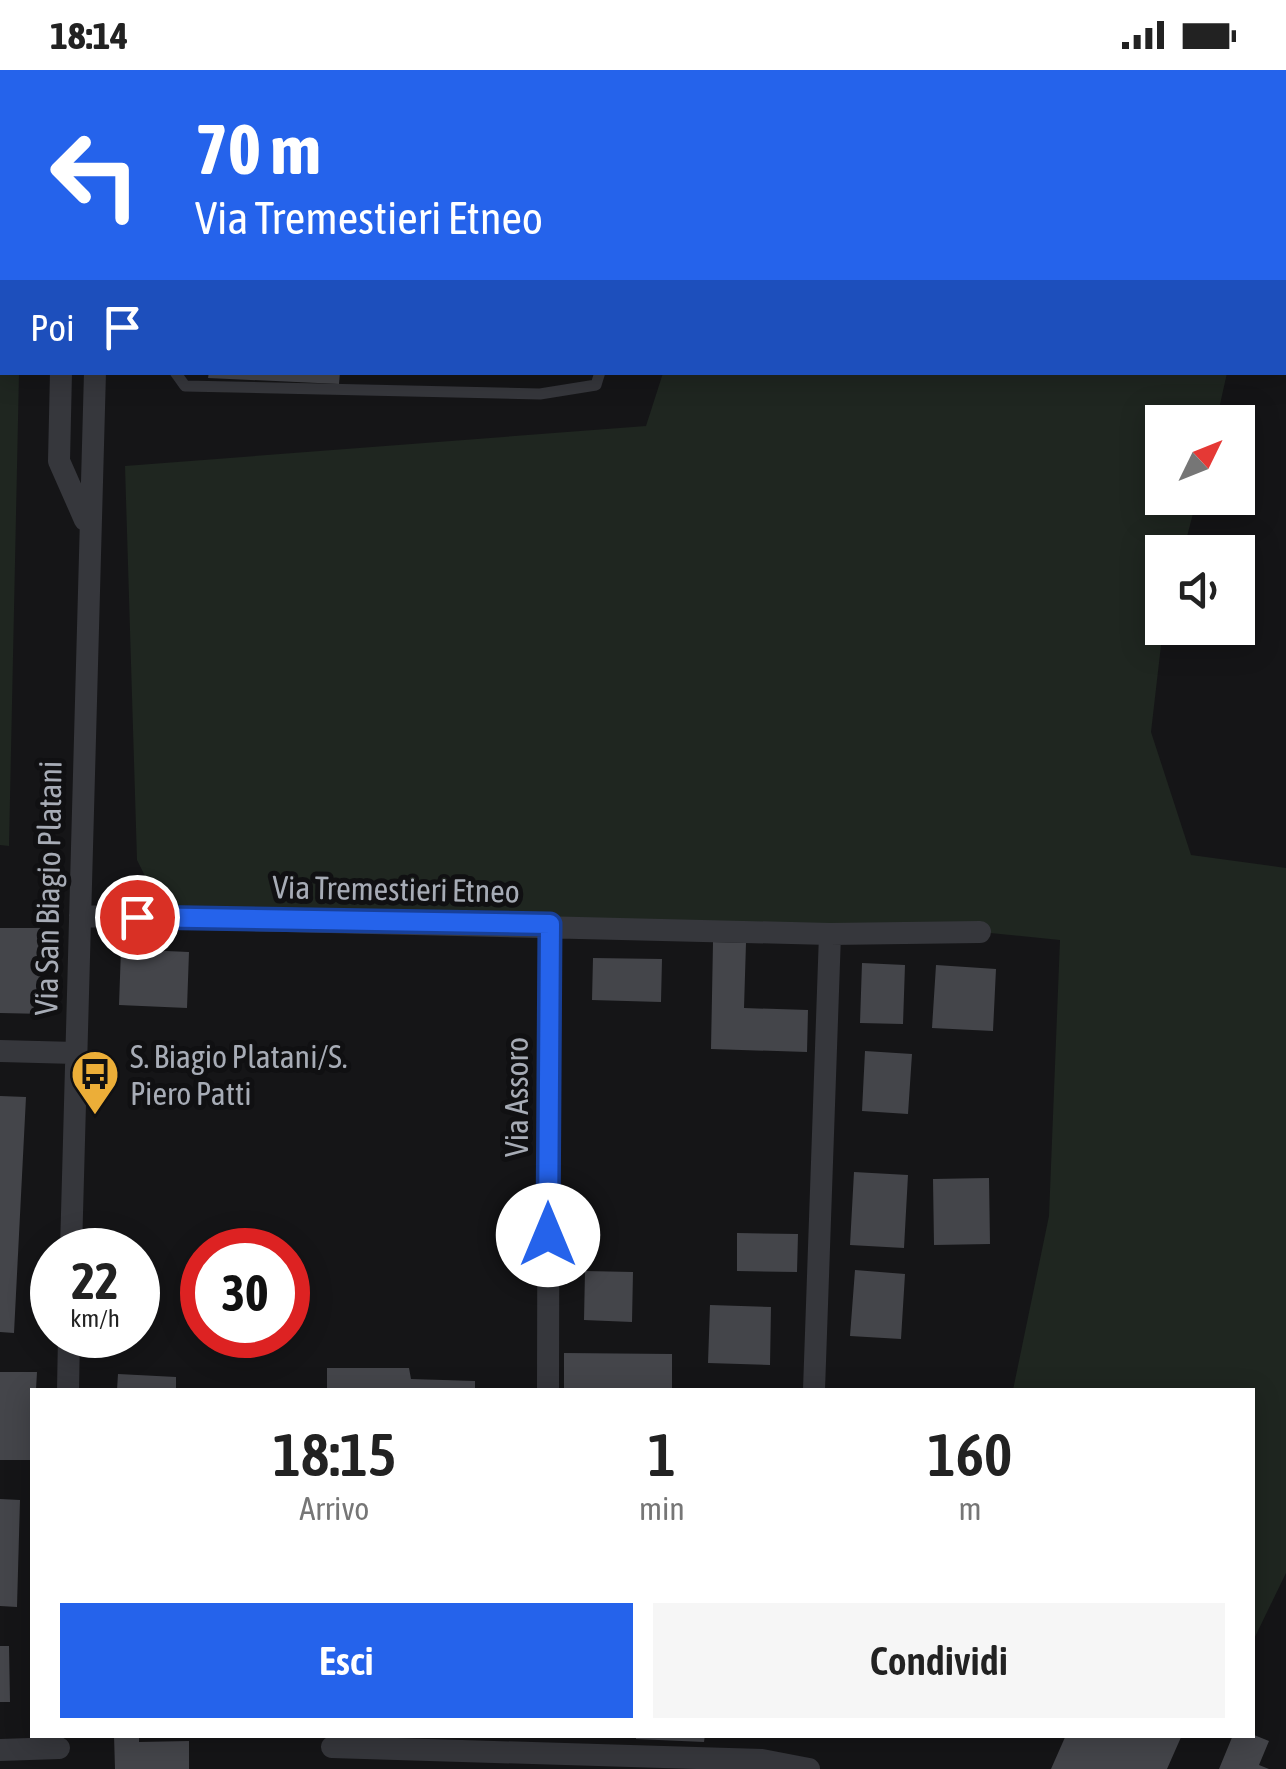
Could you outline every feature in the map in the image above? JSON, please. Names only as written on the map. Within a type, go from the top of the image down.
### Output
[{"type":"street","name":"Via San Biagio Platani","points":[[61,375],[59,461],[88,528]]},
{"type":"street","name":"Via San Biagio Platani","points":[[72,1228],[95,375]]},
{"type":"street","name":"Via Tremestieri Etneo","points":[[80,916],[550,924],[830,934],[980,932]]},
{"type":"street","name":"Via Assoro","points":[[548,1388],[550,924]]},
{"type":"street","points":[[814,1388],[830,934]]},
{"type":"street","points":[[0,1052],[76,1053]]},
{"type":"street","points":[[68,1388],[69,1358]]},
{"type":"street","points":[[332,1747],[762,1760],[809,1769]]},
{"type":"street","points":[[0,1750],[59,1751]]},
{"type":"lane","points":[[177,375],[184,386],[540,394],[596,385],[599,375]]},
{"type":"shaded area","points":[[0,375],[19,375],[9,846],[0,845]]},
{"type":"shaded area","points":[[662,375],[1227,375],[1220,405],[1145,405],[1145,515],[1193,515],[1187,535],[1145,535],[1145,645],[1161,645],[1151,732],[1191,855],[1286,868],[1286,1573],[1255,1637],[1255,1388],[1013,1388],[1049,1216],[1060,940],[980,932],[166,918],[137,860],[125,466],[646,426]]},
{"type":"building","points":[[208,375],[340,375],[339,384],[208,378]]},
{"type":"building","points":[[0,928],[46,928],[45,1014],[0,1013]]},
{"type":"building","points":[[713,942],[746,943],[744,1008],[808,1010],[807,1052],[711,1049]]},
{"type":"building","points":[[121,949],[189,952],[187,1008],[119,1005]]},
{"type":"building","points":[[593,958],[662,959],[661,1002],[592,1000]]},
{"type":"building","points":[[862,963],[905,965],[903,1024],[860,1023]]},
{"type":"building","points":[[936,965],[996,969],[993,1031],[932,1028]]},
{"type":"building","points":[[865,1051],[912,1054],[908,1114],[862,1111]]},
{"type":"building","points":[[0,1096],[26,1097],[14,1333],[0,1332]]},
{"type":"building","points":[[854,1172],[908,1175],[904,1248],[850,1245]]},
{"type":"building","points":[[989,1178],[990,1244],[934,1245],[933,1179]]},
{"type":"building","points":[[737,1233],[798,1234],[797,1272],[737,1271]]},
{"type":"building","points":[[855,1270],[905,1274],[901,1339],[850,1336]]},
{"type":"building","points":[[585,1271],[633,1272],[632,1322],[584,1320]]},
{"type":"building","points":[[710,1305],[771,1307],[770,1365],[708,1363]]},
{"type":"building","points":[[564,1353],[672,1354],[672,1388],[564,1388]]},
{"type":"building","points":[[327,1368],[409,1368],[411,1379],[475,1381],[475,1388],[327,1388]]},
{"type":"building","points":[[0,1372],[37,1372],[36,1388],[30,1388],[30,1460],[0,1460]]},
{"type":"building","points":[[118,1374],[176,1377],[176,1388],[117,1388]]},
{"type":"building","points":[[0,1499],[20,1500],[17,1607],[0,1606]]},
{"type":"building","points":[[0,1646],[9,1646],[10,1702],[0,1702]]},
{"type":"building","points":[[1255,1735],[1269,1741],[1259,1765],[1269,1769],[1219,1769],[1232,1738]]},
{"type":"building","points":[[114,1738],[189,1741],[189,1769],[115,1769]]},
{"type":"building","points":[[636,1738],[705,1738],[704,1742]]},
{"type":"building","points":[[1065,1738],[1181,1738],[1167,1769],[1051,1769]]},
{"type":"place","name":"S. Biagio Platani/S. Piero Patti","points":[[95,1116]]},
{"type":"route","points":[[137,917],[550,924],[548,1235]]}]
